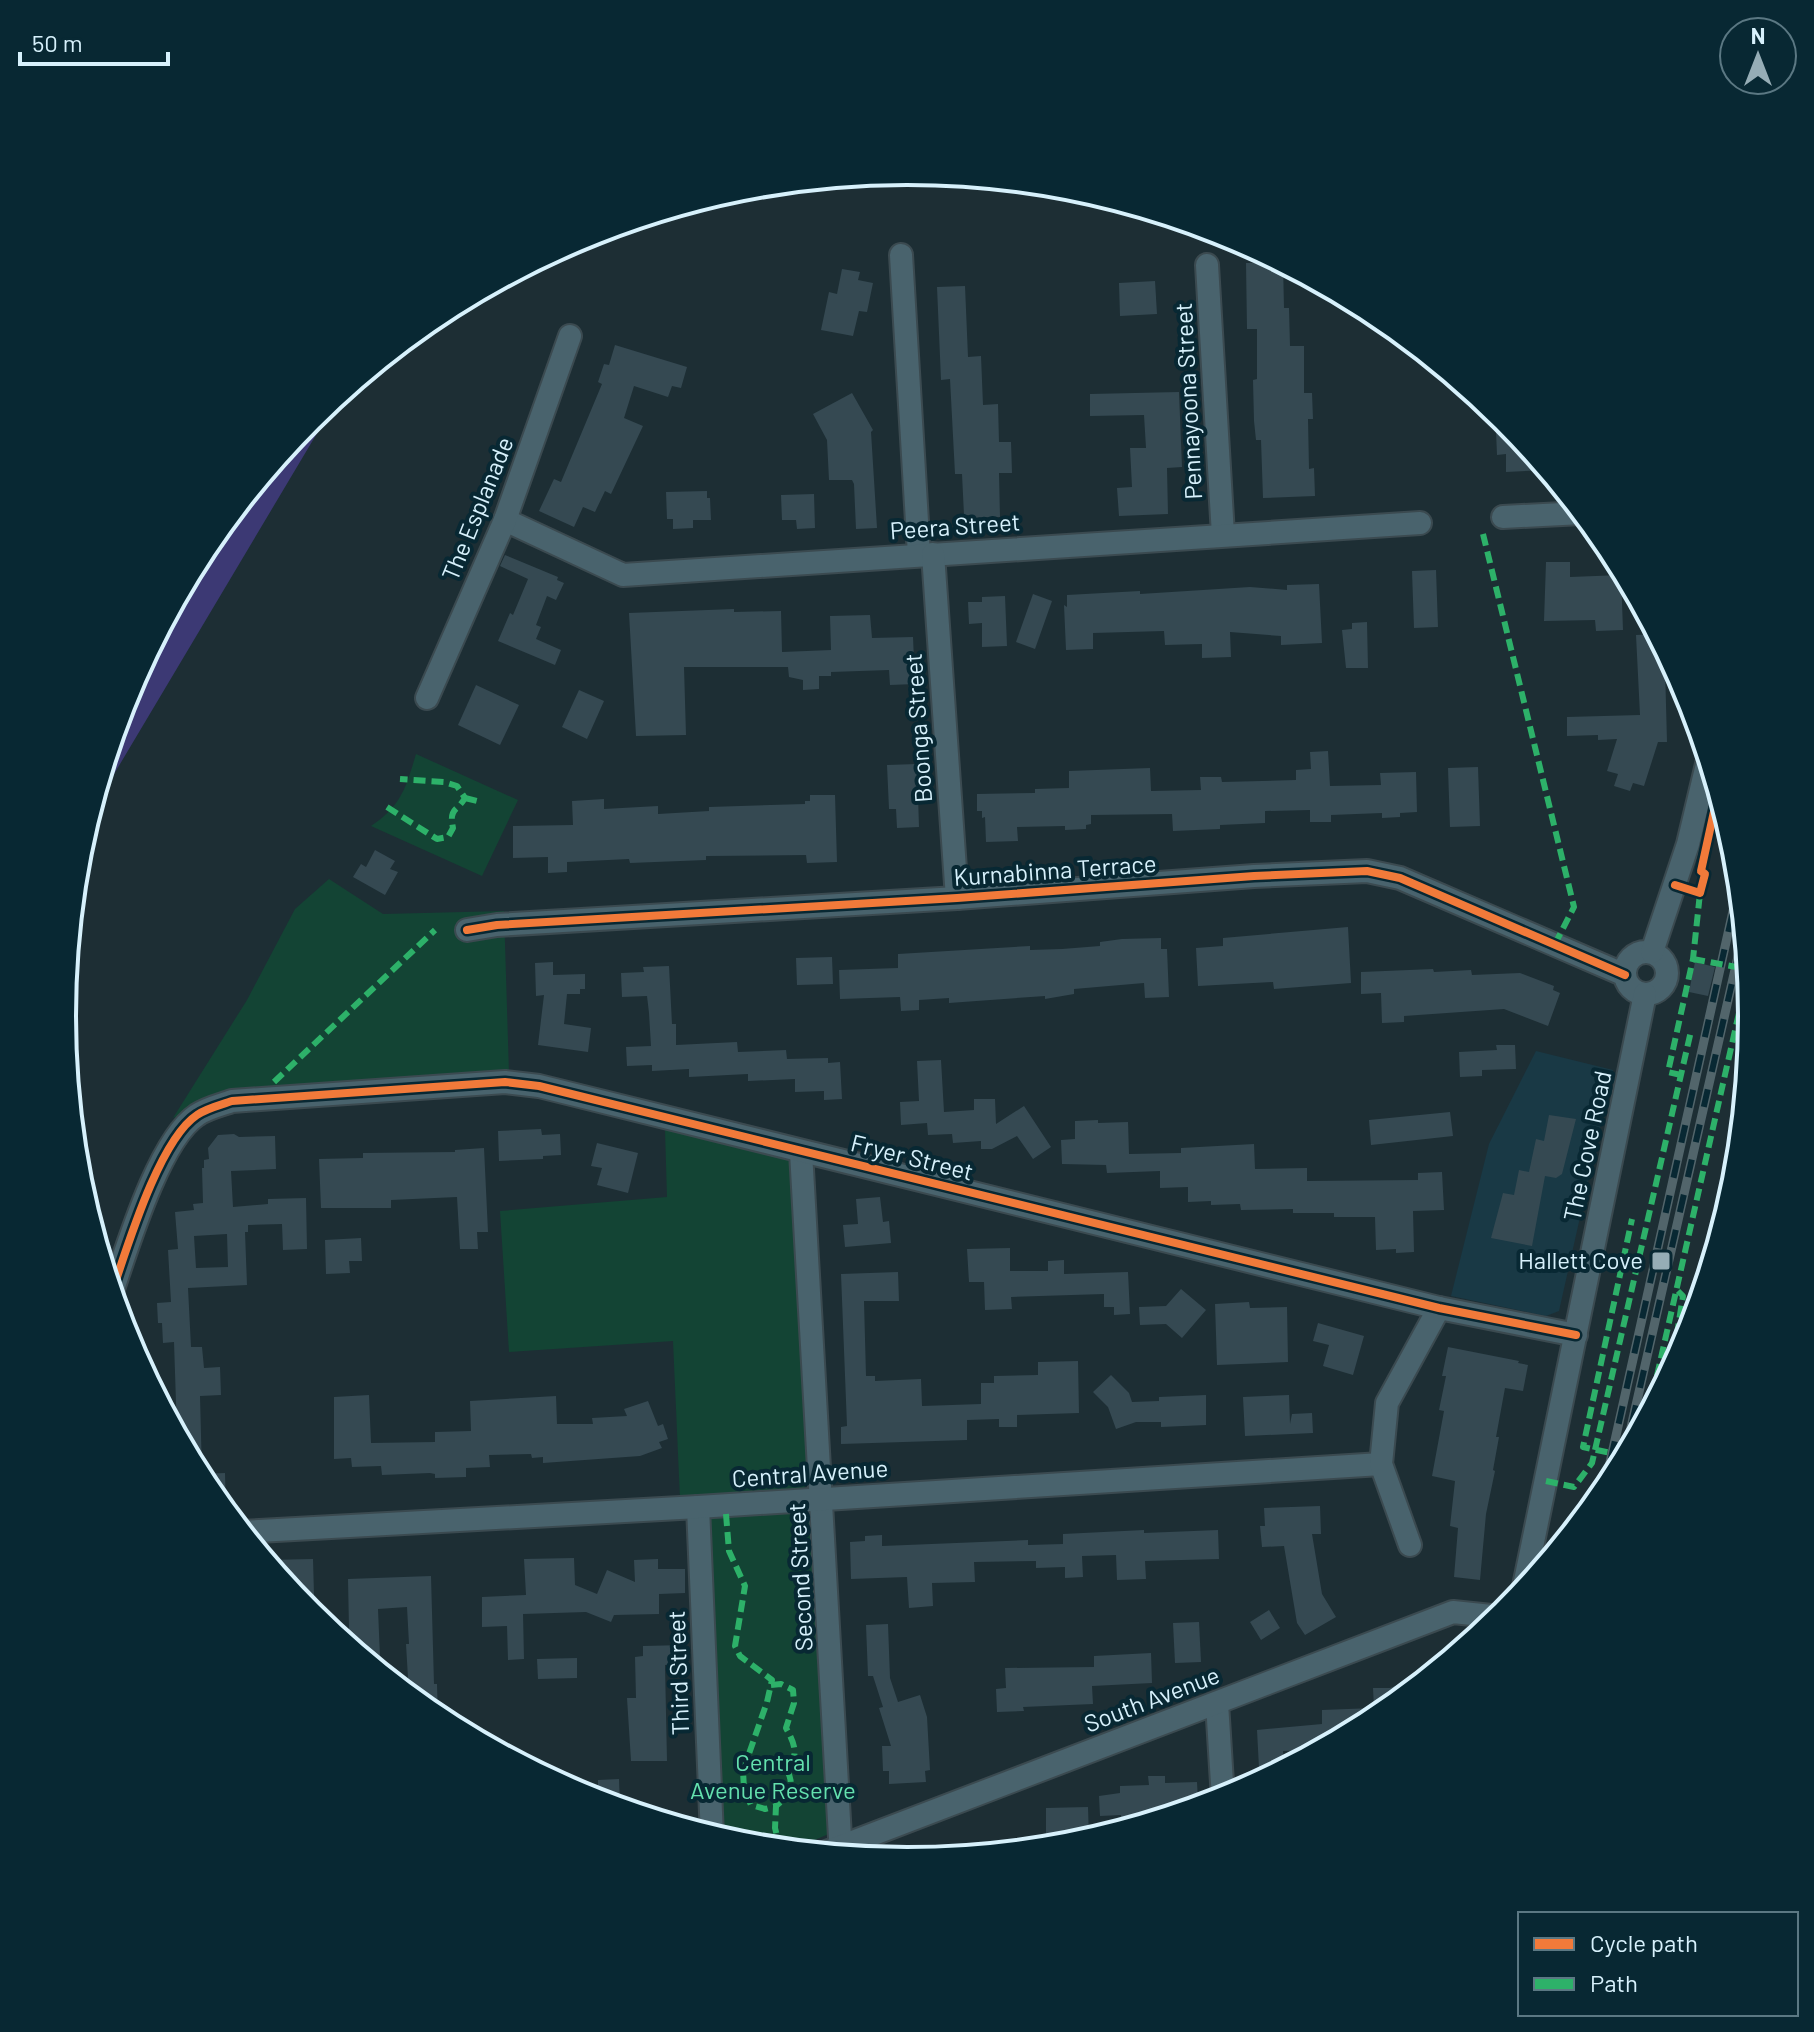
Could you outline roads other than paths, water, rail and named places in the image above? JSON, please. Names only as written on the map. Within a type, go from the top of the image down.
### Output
[{"type":"street","name":"Boonga Street","points":[[901,255],[957,898]]},
{"type":"street","name":"Pennayoona Street","points":[[1207,265],[1223,535]]},
{"type":"street","name":"The Esplanade","points":[[427,698],[505,520],[570,336]]},
{"type":"street","points":[[1503,517],[1569,514]]},
{"type":"street","name":"Peera Street","points":[[505,520],[623,575],[1420,523]]},
{"type":"street","points":[[1652,952],[1688,844],[1703,779]]},
{"type":"street","name":"Kurnabinna Terrace","points":[[467,930],[497,925],[957,898],[1254,876],[1384,872],[1625,975]]},
{"type":"street","points":[[1645,951],[1664,960],[1668,973],[1659,991],[1645,994],[1632,988],[1625,975],[1632,956],[1645,951]]},
{"type":"street","name":"The Cove Road","points":[[1528,1569],[1645,994]]},
{"type":"street","name":"Fryer Street","points":[[118,1275],[132,1232],[173,1139],[197,1115],[232,1101],[505,1082],[539,1086],[1439,1308],[1576,1335]]},
{"type":"street","name":"Second Street","points":[[801,1152],[823,1500],[835,1843]]},
{"type":"street","points":[[1410,1545],[1381,1464],[1387,1403],[1439,1308]]},
{"type":"street","name":"Central Avenue","points":[[255,1531],[823,1500],[1381,1464]]},
{"type":"street","name":"Third Street","points":[[698,1507],[711,1823]]},
{"type":"street","name":"South Avenue","points":[[851,1845],[1453,1612],[1483,1615]]},
{"type":"street","points":[[1217,1703],[1222,1785]]},
{"type":"railway","points":[[1611,1457],[1732,916]]},
{"type":"railway","points":[[1632,1422],[1736,965]]},
{"type":"place","name":"Hallett Cove","points":[[1661,1261]]},
{"type":"park label","name":"Central Avenue Reserve","points":[[773,1777]]}]
